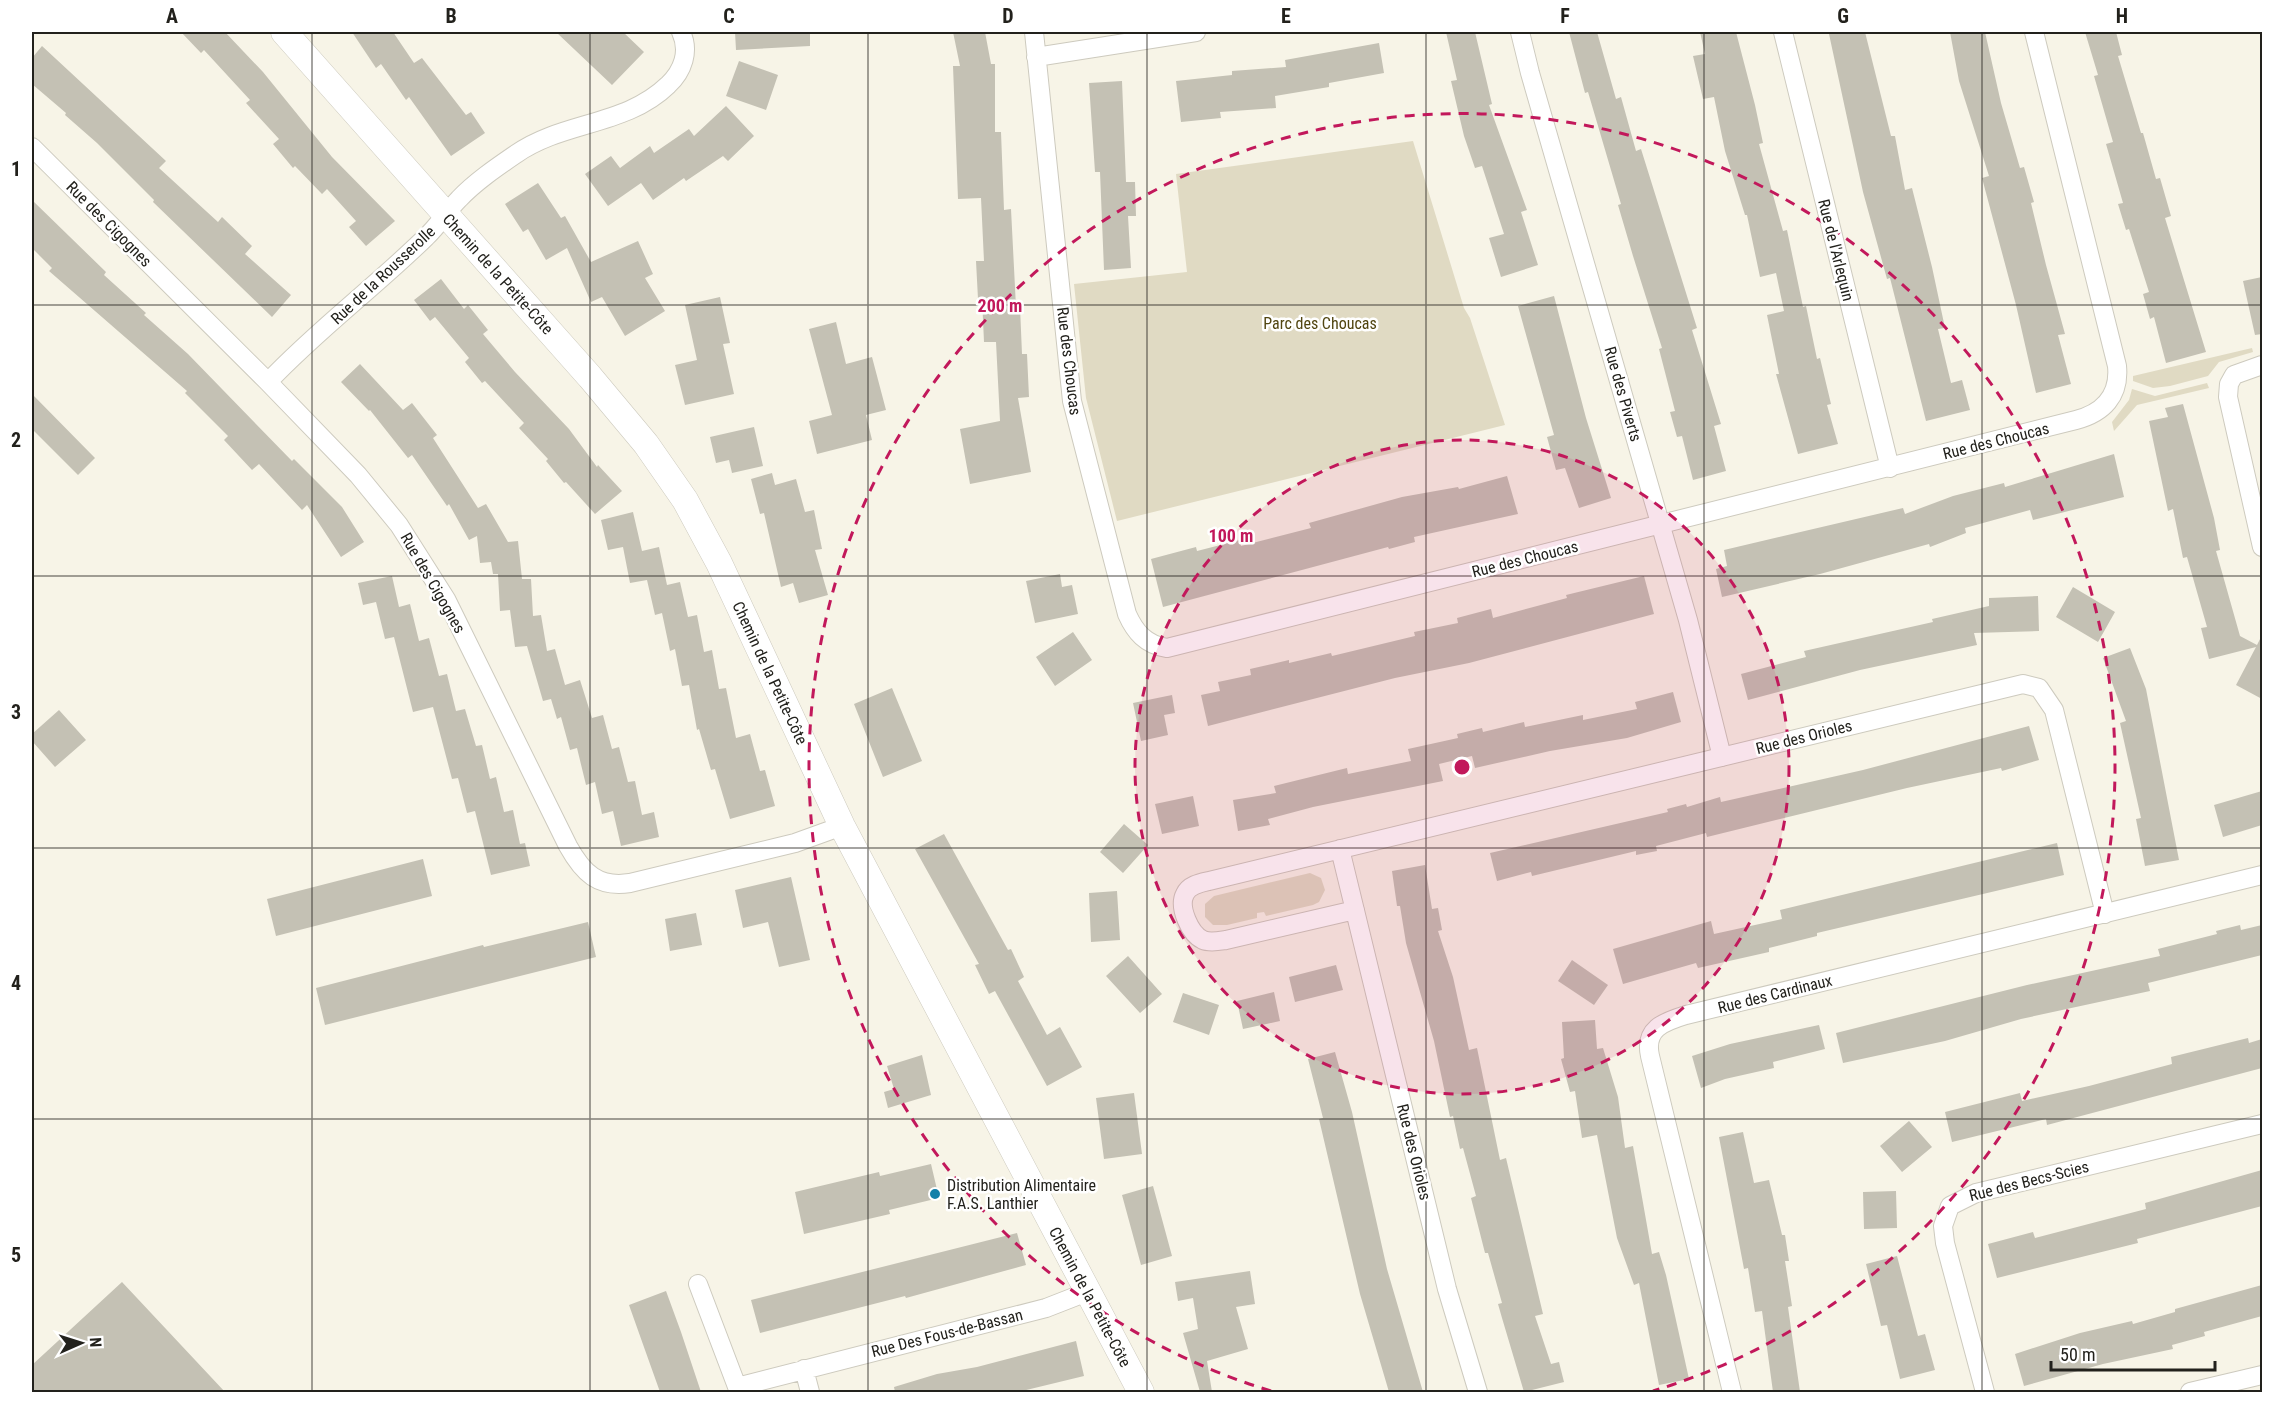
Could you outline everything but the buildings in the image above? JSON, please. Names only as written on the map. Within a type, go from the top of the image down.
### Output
[{"type":"street","name":"Chemin de la Petite-Côte","points":[[284,32],[590,377],[646,444],[678,490],[719,563],[842,826],[1141,1392]]},
{"type":"street","name":"Rue de la Rousserolle","points":[[268,382],[426,238],[468,190],[526,147],[549,136],[631,110],[659,93],[674,79],[683,64],[685,43],[681,32]]},
{"type":"street","name":"Rue des Choucas","points":[[1034,32],[1072,401],[1127,614],[1139,635],[1152,644],[1174,647],[2088,417],[2109,402],[2116,387],[2118,373],[2115,354],[2034,32]]},
{"type":"street","points":[[1036,57],[1196,32]]},
{"type":"street","name":"Rue des Piverts","points":[[1520,32],[1691,631],[1722,757]]},
{"type":"street","name":"Rue de l'Arlequin","points":[[1783,32],[1890,468]]},
{"type":"street","name":"Rue des Cigognes","points":[[32,147],[268,382],[371,490],[412,544],[446,599],[573,856],[594,880],[613,885],[630,883],[795,843],[842,826]]},
{"type":"street","points":[[2262,365],[2234,375],[2229,384],[2228,397],[2262,547]]},
{"type":"street","name":"Rue des Orioles","points":[[1355,910],[1209,942],[1197,936],[1184,908],[1184,895],[1199,884],[2014,685],[2039,688],[2051,702],[2058,722],[2105,914]]},
{"type":"street","name":"Rue des Orioles","points":[[1340,849],[1447,1289],[1478,1392]]},
{"type":"street","name":"Rue des Cardinaux","points":[[1732,1392],[1650,1056],[1648,1042],[1652,1031],[1661,1024],[1686,1015],[2262,875]]},
{"type":"street","name":"Rue des Becs-Scies","points":[[1985,1392],[1944,1234],[1944,1218],[1955,1201],[1976,1193],[2262,1124]]},
{"type":"street","name":"Rue Des Fous-de-Bassan","points":[[698,1284],[738,1390],[804,1369],[1046,1308],[1087,1292]]},
{"type":"street","points":[[804,1369],[810,1392]]},
{"type":"street","points":[[2190,1392],[2262,1375]]},
{"type":"green space","name":"Parc des Choucas","points":[[1413,141],[1464,308],[1470,318],[1505,425],[1117,521],[1086,398],[1074,284],[1187,272],[1176,174]]},
{"type":"green space","points":[[2252,348],[2253,352],[2219,362],[2208,376],[2153,388],[2133,381],[2133,376]]},
{"type":"green space","points":[[2207,383],[2209,388],[2137,405],[2114,431],[2112,422],[2129,400],[2132,389],[2155,396]]},
{"type":"green space","points":[[1310,873],[1321,878],[1325,890],[1319,902],[1313,905],[1266,916],[1264,912],[1257,913],[1257,918],[1227,925],[1213,925],[1205,917],[1205,904],[1214,896]]},
{"type":"place","name":"Distribution Alimentaire F.A.S. Lanthier","points":[[935,1194]]}]
